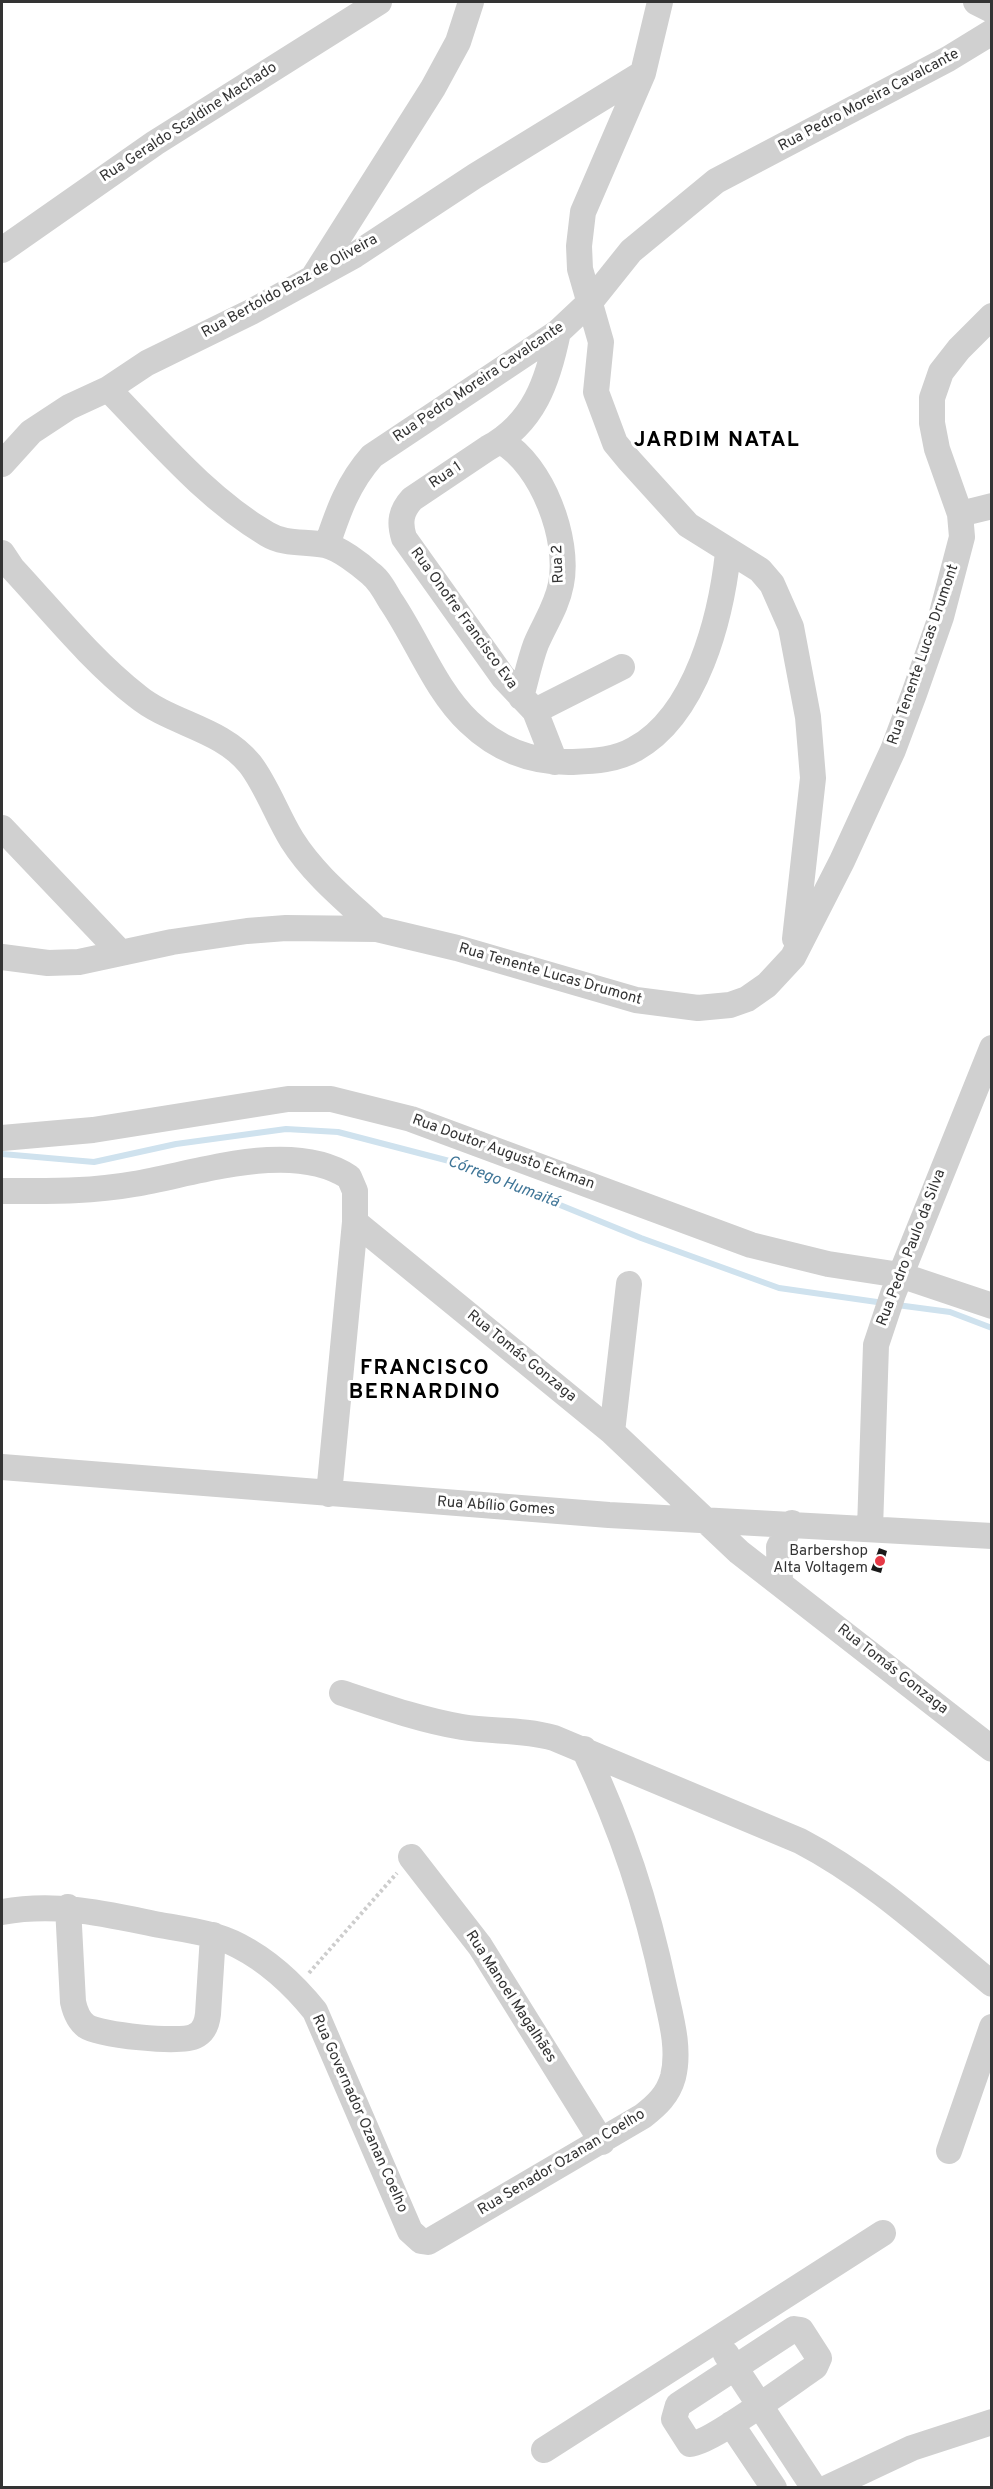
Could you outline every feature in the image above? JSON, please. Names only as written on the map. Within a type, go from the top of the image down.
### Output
[{"type":"street","name":"Rua Geraldo Scaldine Machado","points":[[2,250],[155,143],[379,2]]},
{"type":"street","points":[[313,279],[433,88],[458,42],[471,2]]},
{"type":"street","points":[[660,2],[643,73],[583,212],[579,246],[580,269],[601,342],[596,392],[615,443],[688,525],[728,553],[760,570],[772,584],[791,627],[808,717],[813,778],[792,957]]},
{"type":"street","points":[[976,2],[992,10]]},
{"type":"street","name":"Rua Pedro Moreira Cavalcante","points":[[327,545],[343,498],[355,474],[372,456],[558,332],[591,301],[631,251],[716,181],[948,59],[992,32]]},
{"type":"street","name":"Rua Bertoldo Braz de Oliveira","points":[[2,464],[31,432],[69,407],[108,389],[147,363],[313,279],[355,255],[475,176],[643,73]]},
{"type":"street","name":"Rua Tenente Lucas Drumont","points":[[2,957],[48,963],[79,962],[247,931],[286,928],[377,929],[457,948],[636,1000],[698,1008],[730,1005],[747,999],[767,985],[792,957],[842,861],[892,750],[914,694],[956,565],[962,537],[960,514],[937,449],[932,423],[932,398],[942,372],[959,349],[992,316]]},
{"type":"street","name":"Rua 1","points":[[401,521],[403,508],[412,499],[488,448],[502,442],[520,424],[542,391],[558,332]]},
{"type":"street","points":[[108,389],[216,500],[269,536],[294,543],[327,545],[373,575],[408,626],[448,696],[471,724],[496,743],[520,755],[555,762],[606,760],[634,750],[655,736],[675,714],[707,651],[725,579],[728,553]]},
{"type":"street","name":"Rua 2","points":[[502,442],[510,447],[542,485],[554,512],[561,552],[562,582],[553,611],[536,645],[528,704]]},
{"type":"street","points":[[960,514],[992,506]]},
{"type":"street","name":"Rua Onofre Francisco Eva","points":[[401,521],[404,538],[503,677],[528,704],[555,762]]},
{"type":"street","points":[[2,553],[20,577],[135,696],[160,713],[195,725],[227,744],[249,763],[292,841],[319,875],[377,929]]},
{"type":"street","points":[[528,704],[622,667]]},
{"type":"street","points":[[2,828],[121,953]]},
{"type":"street","name":"Rua Pedro Paulo da Silva","points":[[870,1529],[876,1345],[892,1295],[992,1048]]},
{"type":"street","name":"Rua Doutor Augusto Eckman","points":[[2,1138],[93,1130],[288,1099],[331,1099],[411,1119],[751,1245],[828,1264],[892,1295],[992,1306]]},
{"type":"street","points":[[2,1191],[81,1190],[133,1185],[246,1163],[299,1162],[326,1167],[349,1177],[355,1191],[355,1222],[330,1494]]},
{"type":"street","name":"Rua Tomás Gonzaga","points":[[355,1222],[612,1432],[740,1552],[992,1749]]},
{"type":"street","points":[[612,1432],[629,1284]]},
{"type":"street","name":"Rua Abílio Gomes","points":[[2,1467],[609,1515],[702,1518],[992,1536]]},
{"type":"street","points":[[780,1582],[779,1547],[792,1523]]},
{"type":"street","points":[[342,1693],[464,1727],[532,1732],[584,1749],[800,1841],[838,1861],[868,1882],[992,1984]]},
{"type":"street","name":"Rua Senador Ozanan Coelho","points":[[421,2241],[436,2240],[643,2116],[659,2103],[674,2075],[675,2049],[652,1930],[638,1879],[622,1835],[584,1749]]},
{"type":"street","name":"Rua Manoel Magalhães","points":[[411,1857],[480,1946],[602,2142]]},
{"type":"street","name":"Rua Governador Ozanan Coelho","points":[[2,1912],[25,1907],[68,1907],[213,1935],[239,1946],[266,1962],[297,1987],[315,2012],[328,2037],[410,2231],[421,2241]]},
{"type":"street","points":[[68,1907],[73,2002],[77,2016],[84,2025],[101,2032],[184,2040],[201,2032],[207,2024],[213,1935]]},
{"type":"street","points":[[949,2151],[992,2027]]},
{"type":"street","points":[[544,2450],[883,2233]]},
{"type":"street","points":[[794,2329],[801,2330],[819,2361],[815,2367],[731,2424],[697,2444],[690,2444],[674,2419],[674,2411],[678,2405],[735,2367],[794,2329]]},
{"type":"street","points":[[716,2339],[814,2487]]},
{"type":"street","points":[[827,2487],[912,2448],[992,2422]]},
{"type":"street","points":[[731,2424],[774,2487]]},
{"type":"path","points":[[297,1987],[411,1857]]},
{"type":"building","name":"Barbershop Alta Voltagem","points":[[879,1548],[887,1551],[881,1573],[871,1570]]},
{"type":"waterway","name":"Córrego Humaitá","points":[[2,1154],[94,1162],[176,1144],[286,1129],[338,1132],[457,1163],[641,1238],[779,1288],[884,1303]]},
{"type":"waterway","name":"Córrego Humaitá","points":[[897,1305],[950,1312],[992,1328]]},
{"type":"place","name":"Barbershop Alta Voltagem","points":[[880,1561]]},
{"type":"district","name":"JARDIM NATAL","points":[[717,442]]},
{"type":"district","name":"FRANCISCO BERNARDINO","points":[[425,1382]]}]
